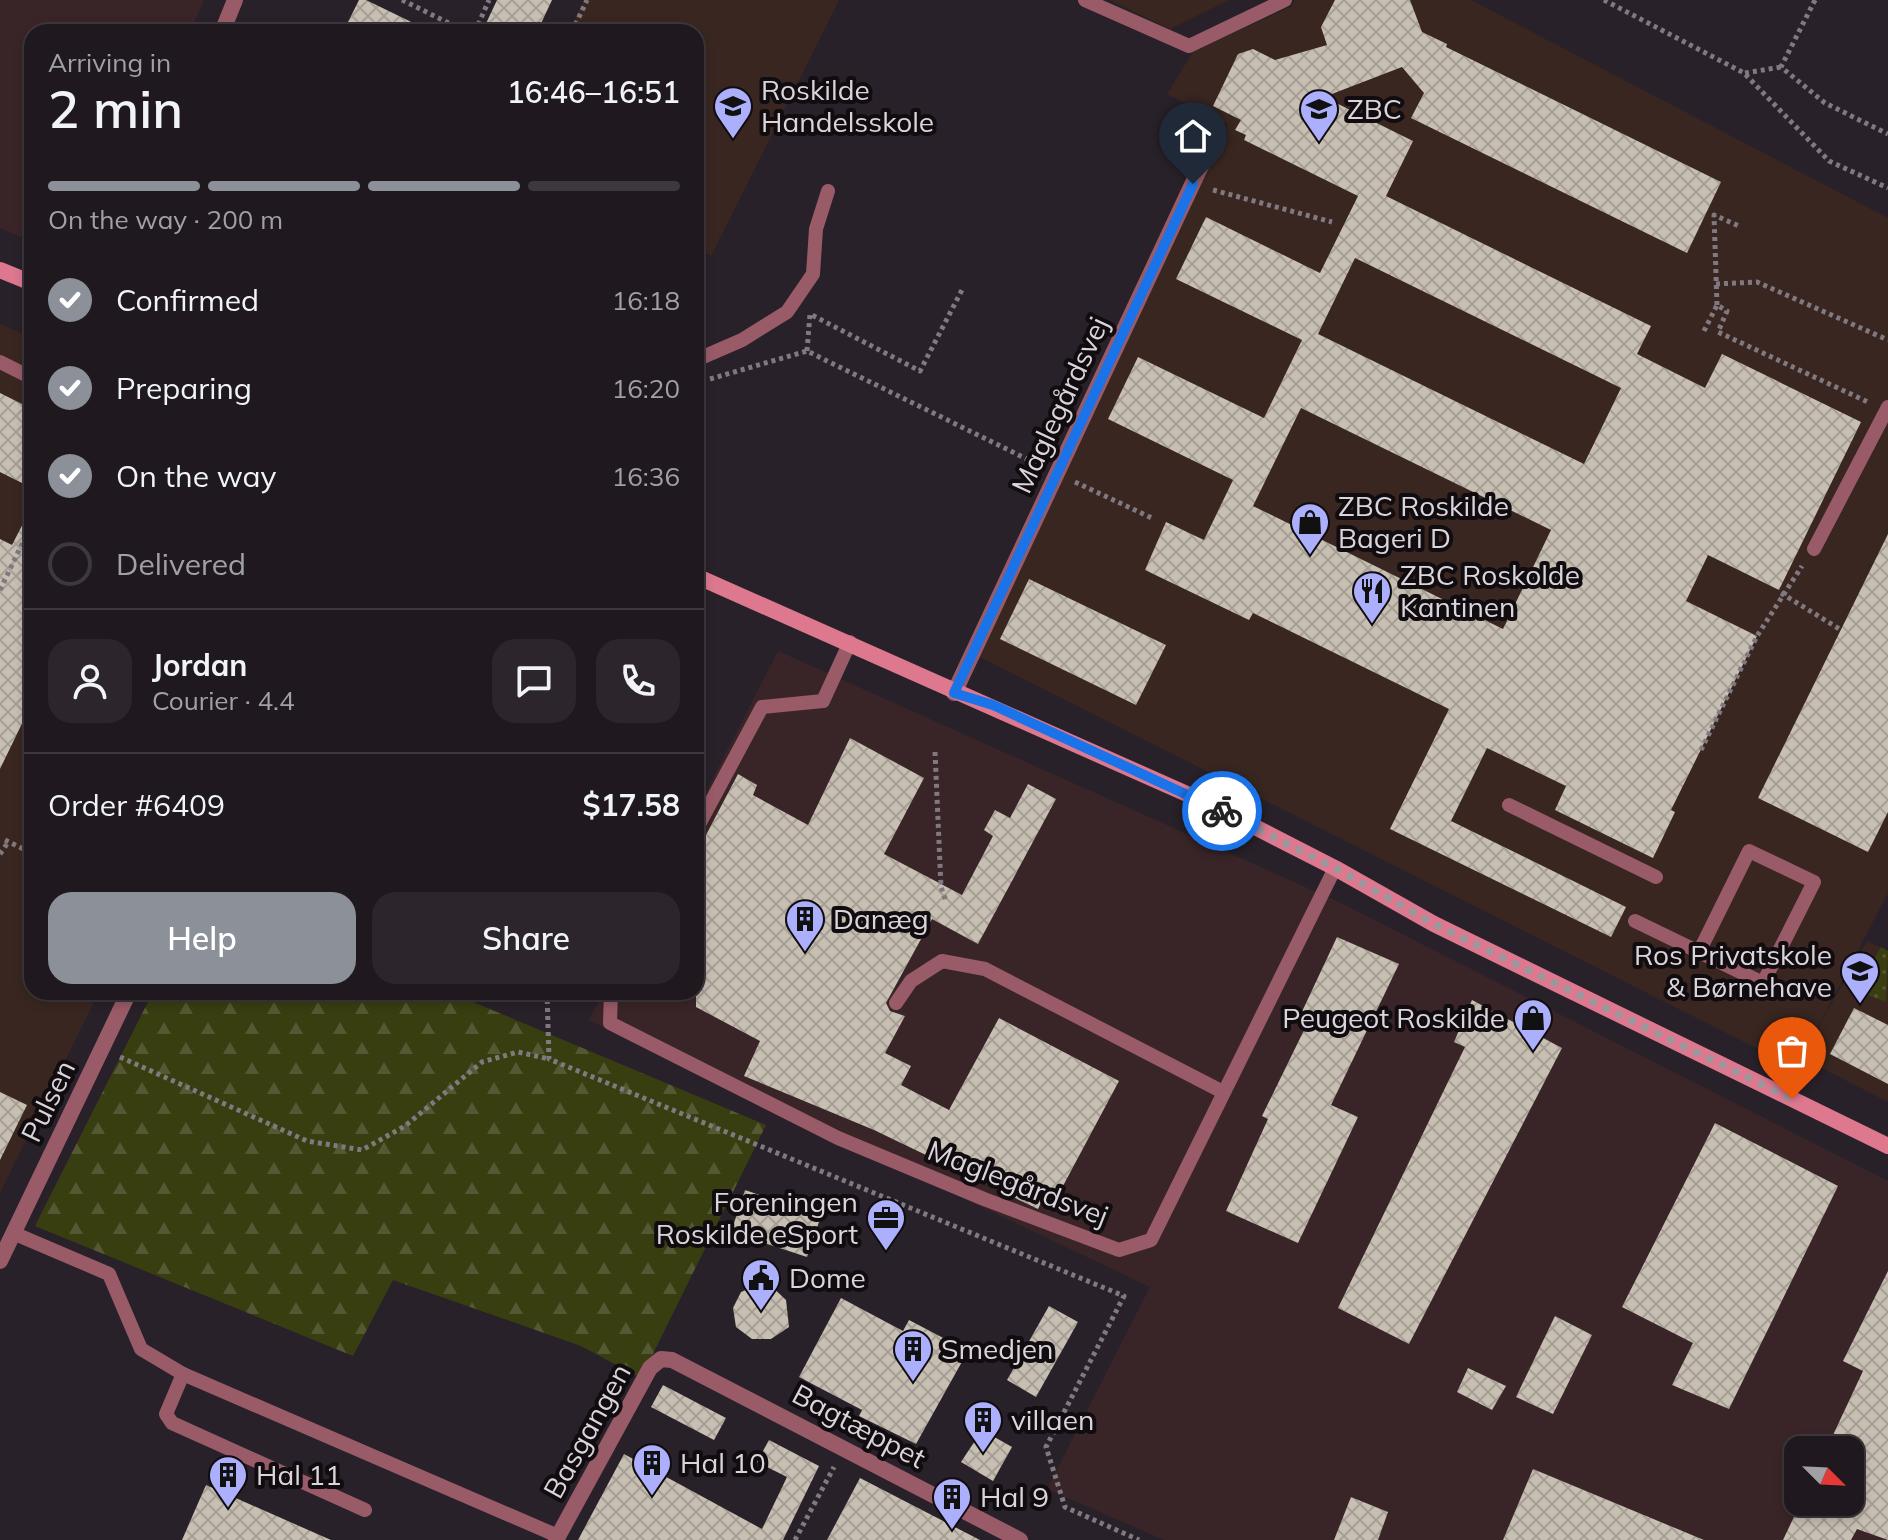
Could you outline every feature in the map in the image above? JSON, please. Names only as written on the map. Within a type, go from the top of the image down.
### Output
[{"type":"street","points":[[225,24],[235,0]]},
{"type":"street","name":"Maglegårdsvej","points":[[954,693],[1214,138]]},
{"type":"street","points":[[0,270],[24,280]]},
{"type":"street","points":[[704,579],[850,642],[954,693],[993,705],[1214,806],[1335,868],[1434,924],[1888,1146]]},
{"type":"street","name":"Pulsen","points":[[0,1261],[125,1000]]},
{"type":"street","name":"Basgangen","points":[[557,1538],[650,1368],[661,1359],[672,1360]]},
{"type":"street","name":"Bagtæppet","points":[[672,1360],[1020,1540]]},
{"type":"lane","points":[[1085,0],[1189,46],[1285,0]]},
{"type":"lane","points":[[704,357],[742,340],[787,312],[813,274],[816,229],[828,191]]},
{"type":"lane","points":[[0,362],[24,374]]},
{"type":"lane","points":[[1814,549],[1887,409]]},
{"type":"lane","points":[[704,815],[762,707],[823,701],[850,642]]},
{"type":"lane","points":[[1509,805],[1656,877]]},
{"type":"lane","points":[[1635,921],[1699,952],[1763,983],[1814,882],[1749,851],[1699,952]]},
{"type":"lane","name":"Maglegårdsvej","points":[[611,1000],[610,1023],[838,1138],[984,1199],[1119,1250],[1151,1240],[1335,868]]},
{"type":"lane","points":[[896,1003],[911,981],[942,961],[985,969],[1223,1092]]},
{"type":"lane","points":[[13,1233],[109,1274],[141,1349],[183,1374],[557,1538]]},
{"type":"lane","points":[[183,1374],[167,1406],[166,1414],[172,1423],[365,1510]]},
{"type":"path","points":[[402,0],[451,24]]},
{"type":"path","points":[[478,24],[489,0]]},
{"type":"path","points":[[576,24],[587,0]]},
{"type":"path","points":[[1604,0],[1744,73],[1829,161],[1888,188]]},
{"type":"path","points":[[1781,67],[1815,0]]},
{"type":"path","points":[[1744,73],[1781,67],[1825,103],[1888,134]]},
{"type":"path","points":[[1193,184],[1332,222]]},
{"type":"path","points":[[1704,331],[1717,305],[1714,215],[1739,226]]},
{"type":"path","points":[[1716,284],[1757,282],[1888,340]]},
{"type":"path","points":[[807,351],[810,314],[920,371],[963,288]]},
{"type":"path","points":[[1717,305],[1727,311],[1718,332],[1887,409]]},
{"type":"path","points":[[704,381],[807,351],[1154,519]]},
{"type":"path","points":[[0,590],[24,540]]},
{"type":"path","points":[[1701,750],[1781,593],[1814,549]]},
{"type":"path","points":[[1781,593],[1841,630]]},
{"type":"path","points":[[935,752],[941,887],[946,901]]},
{"type":"path","points":[[0,854],[7,841],[24,849]]},
{"type":"path","points":[[547,1000],[549,1059]]},
{"type":"path","points":[[102,1049],[307,1141],[362,1150],[405,1126],[482,1062],[518,1052],[549,1059],[1124,1296],[1046,1447],[1065,1507],[1139,1540]]},
{"type":"path","points":[[795,1540],[845,1447]]},
{"type":"shaded area","points":[[0,0],[204,0],[194,24],[24,24],[24,238],[0,228]]},
{"type":"shaded area","name":"Roskilde Handelsskole","points":[[584,0],[839,0],[711,256],[704,252],[704,24],[573,24]]},
{"type":"shaded area","points":[[1110,0],[1229,0],[1170,29]]},
{"type":"shaded area","name":"ZBC","points":[[1295,0],[1471,0],[1888,218],[1888,893],[1811,1040],[1867,941],[1888,951],[1888,1102],[1802,1058],[1797,1067],[1762,1051],[978,656],[1227,124],[1167,94],[1194,50],[1291,7]]},
{"type":"shaded area","points":[[0,324],[24,334],[24,1000],[95,1000],[0,1193]]},
{"type":"shaded area","points":[[778,651],[1339,902],[1888,1181],[1888,1540],[1164,1540],[1047,1489],[1150,1287],[589,1020],[599,1000],[704,1000],[704,795]]},
{"type":"green space","points":[[1881,947],[1888,951],[1886,1002],[1857,991]]},
{"type":"green space","points":[[149,1000],[468,1000],[766,1125],[641,1378],[581,1346],[393,1280],[353,1356],[35,1226]]},
{"type":"building","points":[[359,0],[366,0],[416,24],[347,24]]},
{"type":"building","points":[[497,0],[552,0],[541,24],[486,24]]},
{"type":"building","points":[[1335,0],[1410,0],[1422,32],[1447,44],[1446,47],[1721,182],[1687,253],[1411,118],[1424,93],[1402,67],[1324,97],[1413,141],[1386,196],[1651,326],[1637,354],[1705,388],[1722,354],[1861,422],[1779,590],[1708,555],[1686,601],[1757,636],[1671,810],[1675,812],[1653,858],[1555,810],[1566,786],[1487,748],[1451,821],[1626,907],[1611,937],[1390,829],[1449,709],[1253,613],[1249,620],[1145,570],[1166,522],[1204,540],[1233,480],[1108,419],[1138,357],[1264,418],[1302,340],[1176,279],[1206,217],[1320,273],[1358,196],[1244,140],[1246,135],[1235,130],[1241,120],[1213,106],[1238,54],[1253,49],[1275,60],[1327,45],[1321,27]],"holes":[[[1355,258],[1621,388],[1584,464],[1318,334]],[[1301,408],[1551,530],[1503,629],[1253,506]]]},
{"type":"building","points":[[0,393],[24,405],[24,484],[0,472]]},
{"type":"building","points":[[24,522],[24,720],[0,769],[0,539],[12,545]]},
{"type":"building","points":[[1888,534],[1888,812],[1868,852],[1758,798]]},
{"type":"building","points":[[1029,579],[1166,645],[1136,705],[1000,639]]},
{"type":"building","name":"Danæg","points":[[850,738],[924,778],[884,854],[962,895],[993,836],[984,830],[995,810],[1010,818],[1028,784],[1056,799],[978,944],[932,919],[886,1003],[890,1011],[905,1016],[885,1053],[911,1066],[901,1085],[949,1110],[999,1018],[1119,1081],[1056,1199],[1045,1194],[1038,1209],[874,1130],[744,1076],[760,1041],[696,1007],[696,1000],[704,1000],[704,839],[738,774],[757,785],[753,795],[808,825]]},
{"type":"building","points":[[1337,937],[1399,964],[1331,1105],[1358,1117],[1298,1243],[1226,1211],[1268,1119],[1262,1116],[1308,1022],[1299,1018]]},
{"type":"building","points":[[1472,1000],[1562,1048],[1409,1344],[1338,1308],[1465,1047],[1454,1042]]},
{"type":"building","points":[[1854,1008],[1888,1025],[1888,1084],[1830,1054]]},
{"type":"building","points":[[0,1092],[27,1105],[0,1160]]},
{"type":"building","points":[[1715,1123],[1838,1186],[1729,1409],[1672,1385],[1693,1343],[1622,1307]]},
{"type":"building","points":[[745,1190],[821,1216],[807,1257],[731,1232]]},
{"type":"building","points":[[1888,1271],[1888,1540],[1857,1529],[1851,1540],[1783,1540],[1794,1516],[1864,1516],[1864,1436],[1833,1436],[1863,1371],[1843,1361]]},
{"type":"building","name":"Dome","points":[[766,1281],[786,1300],[789,1327],[771,1339],[752,1339],[736,1327],[733,1308],[741,1292]]},
{"type":"building","points":[[841,1298],[903,1331],[909,1320],[968,1351],[916,1444],[859,1416],[862,1410],[799,1377]]},
{"type":"building","points":[[1049,1306],[1078,1322],[1036,1397],[1007,1380]]},
{"type":"building","points":[[1555,1316],[1592,1335],[1553,1414],[1516,1397]]},
{"type":"building","points":[[1468,1368],[1506,1386],[1492,1410],[1457,1392]]},
{"type":"building","points":[[663,1385],[726,1418],[714,1440],[651,1407]]},
{"type":"building","name":"villaen","points":[[982,1430],[1012,1447],[993,1481],[961,1462]]},
{"type":"building","name":"Hal 10","points":[[769,1440],[819,1466],[783,1540],[578,1540],[624,1454],[762,1529],[787,1477],[757,1462]]},
{"type":"building","points":[[1533,1469],[1704,1540],[1503,1540]]},
{"type":"building","points":[[860,1478],[980,1540],[827,1540]]},
{"type":"building","name":"Hal 11","points":[[206,1485],[331,1540],[182,1540]]},
{"type":"building","points":[[1351,1497],[1388,1512],[1378,1540],[1334,1540]]},
{"type":"way so far","points":[[1222,811],[1295,846],[1434,924],[1792,1099]]},
{"type":"place","name":"Roskilde Handelsskole","points":[[733,140]]},
{"type":"place","name":"ZBC","points":[[1319,143]]},
{"type":"place","name":"ZBC Roskilde Bageri D","points":[[1310,556]]},
{"type":"place","name":"ZBC Roskolde Kantinen","points":[[1372,625]]},
{"type":"place","name":"Danæg","points":[[805,953]]},
{"type":"place","name":"Ros Privatskole & Børnehave","points":[[1860,1005]]},
{"type":"place","name":"Peugeot Roskilde","points":[[1533,1052]]},
{"type":"place","name":"Foreningen Roskilde eSport","points":[[886,1252]]},
{"type":"place","name":"Dome","points":[[761,1312]]},
{"type":"place","name":"Smedjen","points":[[913,1383]]},
{"type":"place","name":"villaen","points":[[983,1454]]},
{"type":"place","name":"Hal 10","points":[[652,1497]]},
{"type":"place","name":"Hal 11","points":[[228,1509]]},
{"type":"place","name":"Hal 9","points":[[952,1531]]},
{"type":"route","points":[[1193,184],[954,693],[993,705],[1222,811]]}]
